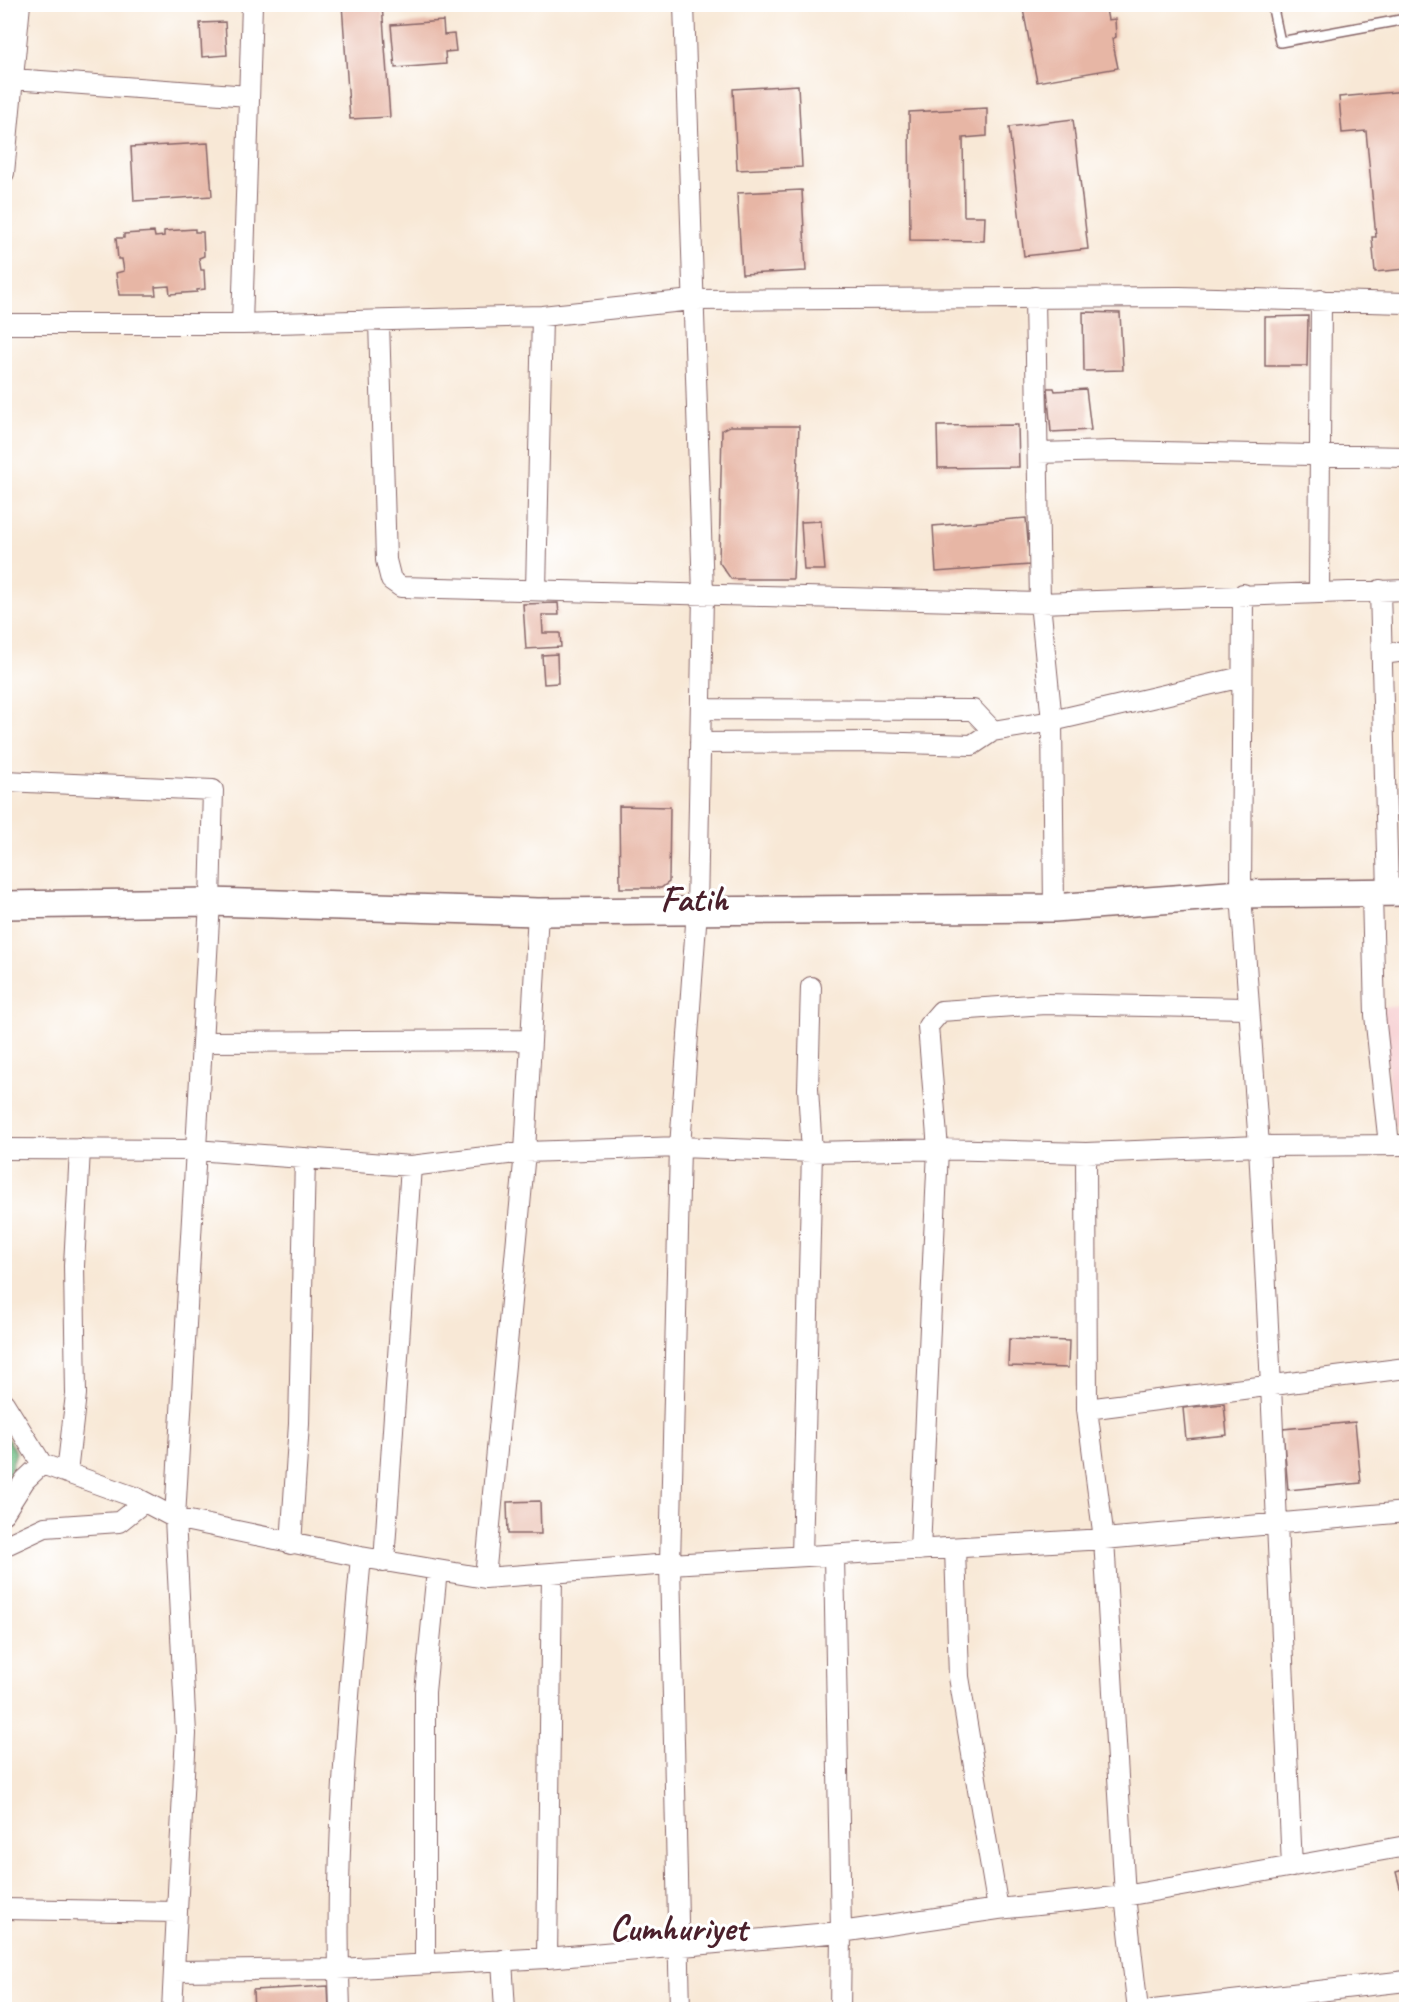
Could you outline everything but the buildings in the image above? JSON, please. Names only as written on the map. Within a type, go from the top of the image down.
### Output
[{"type":"street","points":[[4,173],[20,4]]},
{"type":"street","points":[[242,324],[252,4]]},
{"type":"street","points":[[680,2010],[670,1564],[680,1146],[697,910],[703,594],[684,4]]},
{"type":"street","points":[[13,79],[249,96]]},
{"type":"street","points":[[1035,297],[1040,603],[1052,721],[1054,908]]},
{"type":"street","points":[[4,324],[242,324],[542,316],[692,300],[1035,297],[1407,303]]},
{"type":"street","points":[[1319,591],[1321,300]]},
{"type":"street","points":[[536,590],[542,316]]},
{"type":"street","points":[[379,321],[386,560],[392,580],[402,587],[1040,603],[1319,591],[1407,590]]},
{"type":"street","points":[[1038,453],[1320,453],[1407,457]]},
{"type":"street","points":[[4,1149],[195,1149],[411,1166],[525,1152],[680,1146],[812,1152],[938,1149],[1086,1153],[1259,1146],[1398,1145],[1374,1015],[1389,893],[1380,590]]},
{"type":"street","points":[[1243,594],[1241,894],[1247,1008],[1259,1146],[1272,1386],[1292,1867]]},
{"type":"street","points":[[1382,654],[1407,651]]},
{"type":"street","points":[[700,743],[871,742],[972,745],[993,731],[1052,721],[1242,677]]},
{"type":"street","points":[[701,709],[973,710],[993,731]]},
{"type":"street","points":[[4,781],[213,790],[210,902],[175,1518],[186,1734],[172,2010]]},
{"type":"street","points":[[4,905],[210,902],[538,912],[1054,908],[1241,894],[1389,893]]},
{"type":"street","points":[[485,1578],[525,1152],[538,912]]},
{"type":"street","points":[[802,1557],[812,1152],[808,1089],[811,987]]},
{"type":"street","points":[[920,1550],[938,1149],[928,1026],[941,1011],[1045,1004],[1247,1008]]},
{"type":"street","points":[[202,1042],[531,1040]]},
{"type":"street","points":[[67,1473],[76,1394],[74,1266],[80,1149]]},
{"type":"street","points":[[1086,1153],[1087,1409],[1104,1539],[1125,1896],[1138,2010]]},
{"type":"street","points":[[291,1544],[298,1424],[305,1158]]},
{"type":"street","points":[[384,1562],[411,1166]]},
{"type":"street","points":[[1087,1409],[1407,1368]]},
{"type":"street","points":[[4,1403],[42,1464],[144,1502],[175,1518],[384,1562],[485,1578],[670,1564],[1104,1539],[1407,1512]]},
{"type":"street","points":[[4,1513],[25,1480],[42,1464]]},
{"type":"street","points":[[4,1546],[45,1527],[119,1522],[144,1502]]},
{"type":"street","points":[[955,1548],[959,1677],[998,1909]]},
{"type":"street","points":[[834,1555],[841,1932],[840,2010]]},
{"type":"street","points":[[340,2010],[338,1969],[343,1756],[360,1557]]},
{"type":"street","points":[[425,1964],[425,1692],[436,1570]]},
{"type":"street","points":[[547,1958],[552,1573]]},
{"type":"street","points":[[174,1971],[338,1969],[547,1958],[841,1932],[998,1909],[1125,1896],[1407,1846]]},
{"type":"street","points":[[4,1909],[177,1911]]},
{"type":"street","points":[[502,1960],[505,2010]]},
{"type":"street","points":[[1153,2010],[1407,1980]]},
{"type":"lane","points":[[1272,4],[1280,42],[1407,19]]},
{"type":"shaded area","points":[[1406,1006],[1406,1127],[1394,1127],[1380,1007]]},
{"type":"green space","points":[[5,1435],[16,1452],[5,1488]]},
{"type":"district","name":"Fatih","points":[[694,898]]},
{"type":"district","name":"Cumhuriyet","points":[[678,1927]]}]
